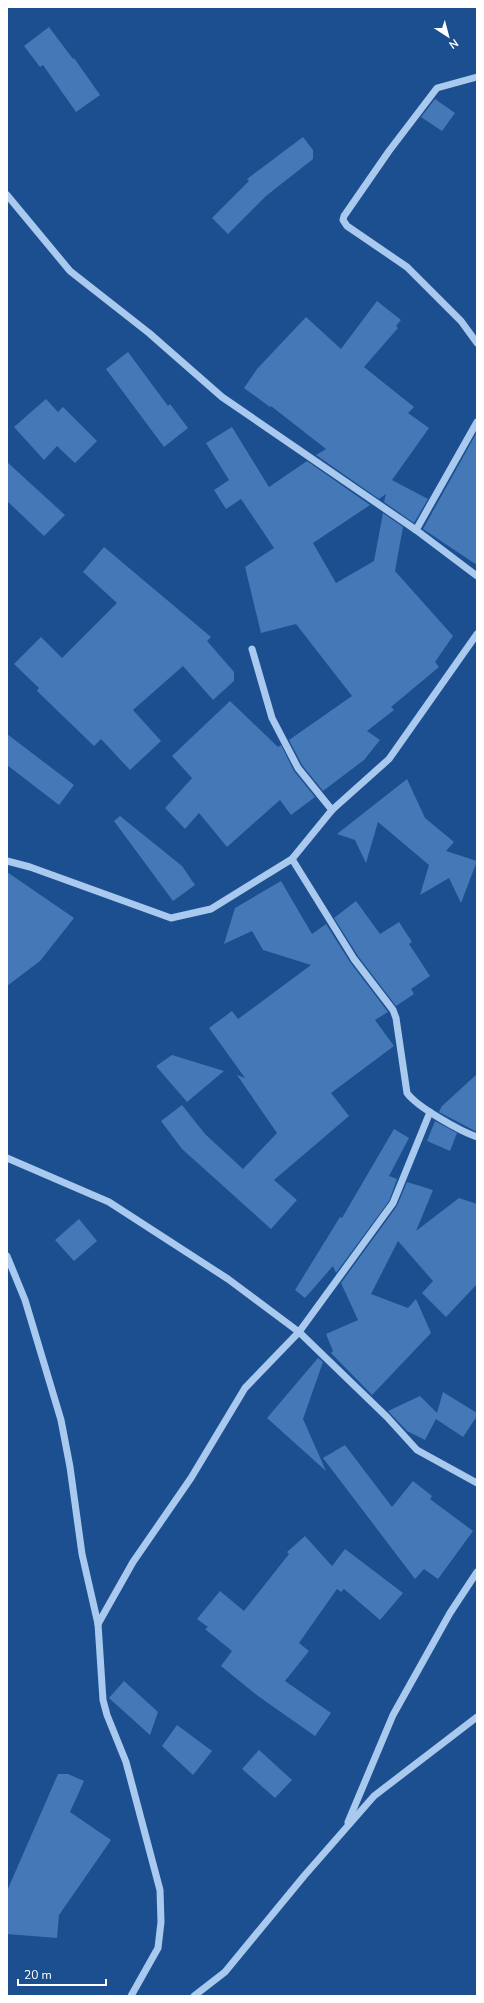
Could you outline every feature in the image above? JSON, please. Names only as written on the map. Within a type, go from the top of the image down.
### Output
[{"type":"street","points":[[477,77],[437,88],[389,151],[344,216],[343,220],[347,226],[407,267],[461,321],[477,343]]},
{"type":"street","points":[[7,195],[70,271],[149,333],[222,397],[416,530],[477,576]]},
{"type":"street","points":[[416,530],[477,422]]},
{"type":"street","points":[[7,861],[30,867],[170,918],[211,909],[292,859],[332,810],[389,759],[477,634]]},
{"type":"street","points":[[252,649],[272,718],[298,768],[332,810]]},
{"type":"street","points":[[292,859],[354,959],[393,1010],[396,1018],[407,1093],[413,1100],[430,1112],[477,1137]]},
{"type":"street","points":[[98,1624],[133,1562],[191,1478],[245,1388],[299,1332],[393,1203],[430,1112]]},
{"type":"street","points":[[7,1158],[109,1202],[228,1279],[299,1332],[387,1417],[417,1450],[477,1483]]},
{"type":"street","points":[[7,1256],[25,1300],[61,1420],[70,1467],[82,1554],[98,1624],[103,1700],[107,1715],[126,1762],[160,1890],[161,1922],[158,1948],[131,1996]]},
{"type":"street","points":[[346,1828],[392,1715],[450,1613],[477,1572]]},
{"type":"street","points":[[194,1996],[225,1972],[374,1796],[477,1717]]},
{"type":"building","points":[[49,27],[73,59],[74,58],[100,95],[76,112],[43,65],[40,67],[24,46]]},
{"type":"building","points":[[435,99],[455,113],[442,131],[421,117]]},
{"type":"building","points":[[303,137],[313,150],[313,159],[266,196],[228,234],[212,218],[249,181],[247,179]]},
{"type":"building","points":[[377,301],[401,320],[396,326],[398,328],[364,367],[414,407],[408,413],[429,428],[392,480],[428,499],[414,523],[384,502],[386,494],[379,499],[316,455],[326,449],[271,406],[270,407],[244,388],[257,369],[306,317],[341,349]]},
{"type":"building","points":[[128,352],[168,406],[170,404],[188,428],[164,447],[106,369]]},
{"type":"building","points":[[46,399],[58,412],[63,407],[97,441],[75,463],[57,446],[44,460],[14,427]]},
{"type":"building","points":[[232,427],[269,487],[307,461],[370,505],[313,543],[336,583],[374,561],[383,513],[403,527],[395,571],[453,636],[435,662],[439,667],[391,707],[394,710],[367,731],[380,740],[364,760],[323,791],[302,765],[289,740],[352,696],[296,624],[261,633],[245,567],[274,548],[241,499],[226,509],[214,490],[229,480],[206,443]]},
{"type":"building","points":[[477,432],[477,565],[423,529]]},
{"type":"building","points":[[7,462],[65,515],[44,536],[7,501]]},
{"type":"building","points":[[104,547],[211,637],[207,641],[234,672],[234,681],[213,700],[183,666],[133,710],[161,741],[130,770],[101,739],[94,746],[37,691],[39,688],[14,664],[41,637],[62,658],[117,603],[83,572]]},
{"type":"building","points":[[230,701],[278,747],[281,745],[294,771],[315,797],[291,815],[280,800],[227,847],[199,813],[185,829],[165,808],[192,778],[172,756]]},
{"type":"building","points":[[7,734],[74,785],[59,805],[7,765]]},
{"type":"building","points":[[407,779],[425,818],[454,842],[446,851],[477,861],[461,903],[449,878],[420,895],[429,865],[378,822],[366,863],[355,840],[337,834]]},
{"type":"building","points":[[120,816],[182,866],[195,885],[173,901],[114,821]]},
{"type":"building","points":[[7,872],[74,918],[40,961],[7,986]]},
{"type":"building","points":[[281,881],[312,934],[326,924],[350,962],[388,1012],[375,1020],[394,1046],[331,1093],[349,1116],[274,1180],[297,1200],[271,1229],[182,1149],[161,1121],[182,1105],[205,1134],[243,1169],[277,1133],[237,1075],[245,1078],[209,1028],[232,1011],[238,1019],[311,965],[263,950],[252,931],[224,944],[235,908]]},
{"type":"building","points":[[356,901],[380,934],[399,922],[412,942],[409,944],[430,976],[411,989],[414,994],[396,1006],[358,956],[334,918]]},
{"type":"building","points":[[172,1055],[224,1071],[187,1102],[156,1066]]},
{"type":"building","points":[[477,1074],[477,1132],[439,1112],[442,1106]]},
{"type":"building","points":[[435,1121],[457,1133],[450,1151],[427,1141]]},
{"type":"building","points":[[394,1129],[409,1138],[389,1176],[397,1179],[389,1201],[336,1273],[333,1266],[305,1298],[295,1290],[340,1217],[342,1218]]},
{"type":"building","points":[[407,1182],[433,1190],[416,1231],[459,1198],[477,1204],[477,1284],[446,1317],[422,1293],[433,1281],[398,1241],[371,1294],[408,1308],[416,1299],[431,1333],[372,1395],[331,1353],[333,1351],[326,1334],[358,1320],[341,1283],[397,1206]]},
{"type":"building","points":[[79,1219],[97,1241],[74,1261],[55,1240]]},
{"type":"building","points":[[318,1358],[323,1362],[303,1419],[326,1471],[267,1418]]},
{"type":"building","points":[[443,1392],[477,1413],[477,1416],[463,1437],[436,1419],[425,1440],[407,1431],[388,1411],[420,1396],[437,1413]]},
{"type":"building","points":[[345,1445],[392,1507],[413,1481],[432,1496],[430,1499],[473,1531],[438,1579],[424,1569],[415,1579],[323,1458]]},
{"type":"building","points":[[305,1536],[332,1566],[345,1549],[403,1593],[380,1620],[344,1589],[341,1592],[337,1589],[299,1643],[309,1651],[285,1681],[331,1713],[315,1736],[258,1696],[221,1666],[232,1651],[205,1629],[208,1627],[197,1619],[220,1591],[244,1611],[289,1554],[287,1552]]},
{"type":"building","points":[[124,1681],[158,1712],[150,1735],[109,1698]]},
{"type":"building","points":[[177,1725],[212,1751],[193,1775],[162,1746]]},
{"type":"building","points":[[259,1750],[292,1780],[275,1798],[242,1769]]},
{"type":"building","points":[[58,1774],[68,1774],[84,1781],[70,1812],[111,1840],[59,1915],[57,1938],[7,1934],[7,1891]]}]
